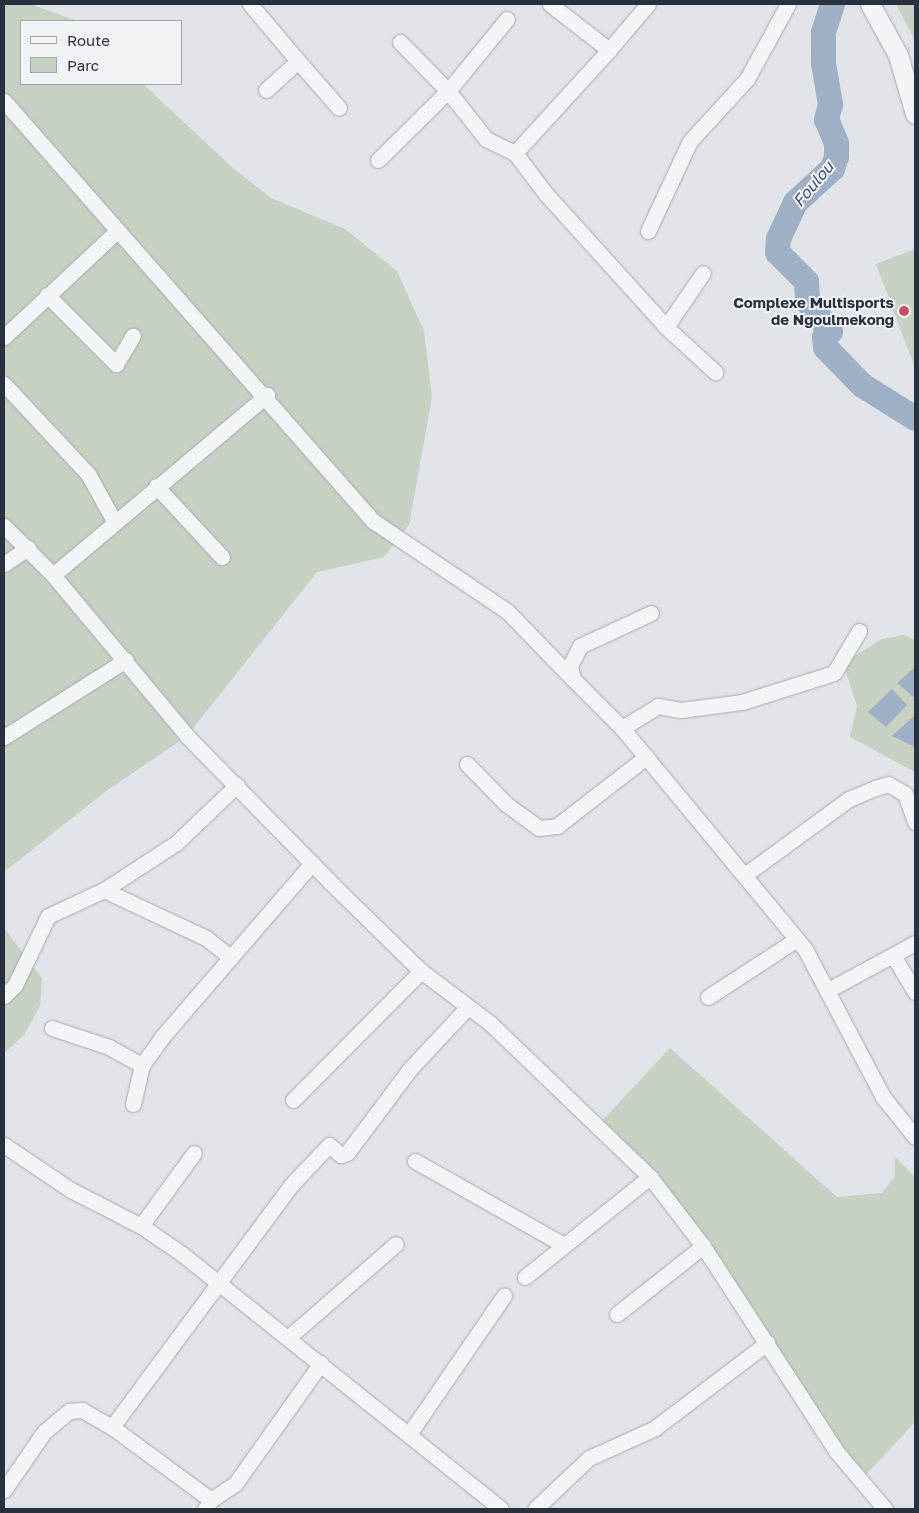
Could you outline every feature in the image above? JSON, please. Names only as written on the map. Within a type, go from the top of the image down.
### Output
[{"type":"street","points":[[250,4],[339,108]]},
{"type":"street","points":[[550,4],[609,50]]},
{"type":"street","points":[[515,153],[609,50],[648,4]]},
{"type":"street","points":[[648,231],[690,141],[747,79],[788,4]]},
{"type":"street","points":[[870,4],[898,54],[915,114]]},
{"type":"street","points":[[378,160],[448,91],[507,19]]},
{"type":"street","points":[[400,42],[448,91],[486,138],[515,153],[546,194],[666,327],[715,372]]},
{"type":"street","points":[[266,90],[298,60]]},
{"type":"street","points":[[4,101],[117,231],[267,396],[373,521],[507,611],[622,728],[694,820],[746,874],[797,939],[830,989],[883,1097],[915,1137]]},
{"type":"street","points":[[4,337],[117,231]]},
{"type":"street","points":[[666,327],[703,273]]},
{"type":"street","points":[[47,295],[116,364],[133,336]]},
{"type":"street","points":[[4,384],[88,474],[114,521]]},
{"type":"street","points":[[53,575],[114,521],[267,396]]},
{"type":"street","points":[[156,486],[222,557]]},
{"type":"street","points":[[4,526],[53,575],[126,660],[187,736],[312,863],[420,971],[468,1007],[650,1177],[703,1246],[836,1451],[885,1509]]},
{"type":"street","points":[[4,564],[28,548]]},
{"type":"street","points":[[572,679],[570,666],[580,646],[652,613]]},
{"type":"street","points":[[622,728],[658,706],[681,710],[742,702],[834,672],[859,631]]},
{"type":"street","points":[[4,737],[126,660]]},
{"type":"street","points":[[467,764],[506,804],[539,828],[557,826],[646,757]]},
{"type":"street","points":[[746,874],[849,799],[875,788],[888,784],[905,794],[915,822]]},
{"type":"street","points":[[4,996],[15,985],[48,916],[104,890],[176,843],[237,785]]},
{"type":"street","points":[[133,1104],[142,1064],[230,957],[312,863]]},
{"type":"street","points":[[104,890],[206,938],[230,957]]},
{"type":"street","points":[[708,997],[797,939]]},
{"type":"street","points":[[830,989],[894,957],[915,943]]},
{"type":"street","points":[[894,957],[915,992]]},
{"type":"street","points":[[293,1100],[420,971]]},
{"type":"street","points":[[112,1427],[218,1281],[292,1184],[329,1145],[341,1155],[347,1153],[409,1070],[468,1007]]},
{"type":"street","points":[[52,1028],[109,1047],[142,1064]]},
{"type":"street","points":[[4,1145],[71,1190],[141,1226],[218,1281],[290,1336],[501,1509]]},
{"type":"street","points":[[141,1226],[194,1153]]},
{"type":"street","points":[[415,1161],[564,1245]]},
{"type":"street","points":[[524,1277],[650,1177]]},
{"type":"street","points":[[290,1336],[396,1244]]},
{"type":"street","points":[[618,1314],[703,1246]]},
{"type":"street","points":[[409,1434],[504,1296]]},
{"type":"street","points":[[535,1509],[589,1458],[655,1428],[767,1343]]},
{"type":"street","points":[[4,1490],[44,1432],[69,1411],[82,1410],[112,1427],[208,1504],[235,1484],[321,1363]]},
{"type":"green space","points":[[4,4],[30,4],[74,20],[20,20],[20,85],[144,85],[234,169],[271,198],[345,229],[397,271],[424,331],[432,397],[409,525],[384,557],[317,572],[187,736],[105,792],[4,872]]},
{"type":"green space","points":[[896,4],[915,4],[915,41]]},
{"type":"green space","name":"Complexe Multisports de Ngoulmekong","points":[[915,249],[915,368],[876,264]]},
{"type":"green space","points":[[904,635],[915,640],[915,772],[850,737],[857,706],[843,663],[882,639]]},
{"type":"green space","points":[[4,928],[42,978],[40,1006],[24,1035],[4,1053]]},
{"type":"green space","points":[[670,1048],[837,1197],[882,1193],[895,1176],[895,1157],[915,1177],[915,1422],[861,1480],[703,1246],[598,1125]]},
{"type":"water","points":[[915,667],[915,698],[897,683]]},
{"type":"water","points":[[892,689],[907,705],[886,727],[868,712]]},
{"type":"water","points":[[915,715],[915,747],[892,736]]},
{"type":"waterway","name":"Foulou","points":[[832,4],[823,32],[823,63],[830,104],[826,119],[836,143],[836,156],[832,168],[795,202],[778,238],[777,252],[806,281],[807,301],[830,331],[824,337],[825,347],[862,385],[915,418]]},
{"type":"place","name":"Complexe Multisports de Ngoulmekong","points":[[904,311]]}]
